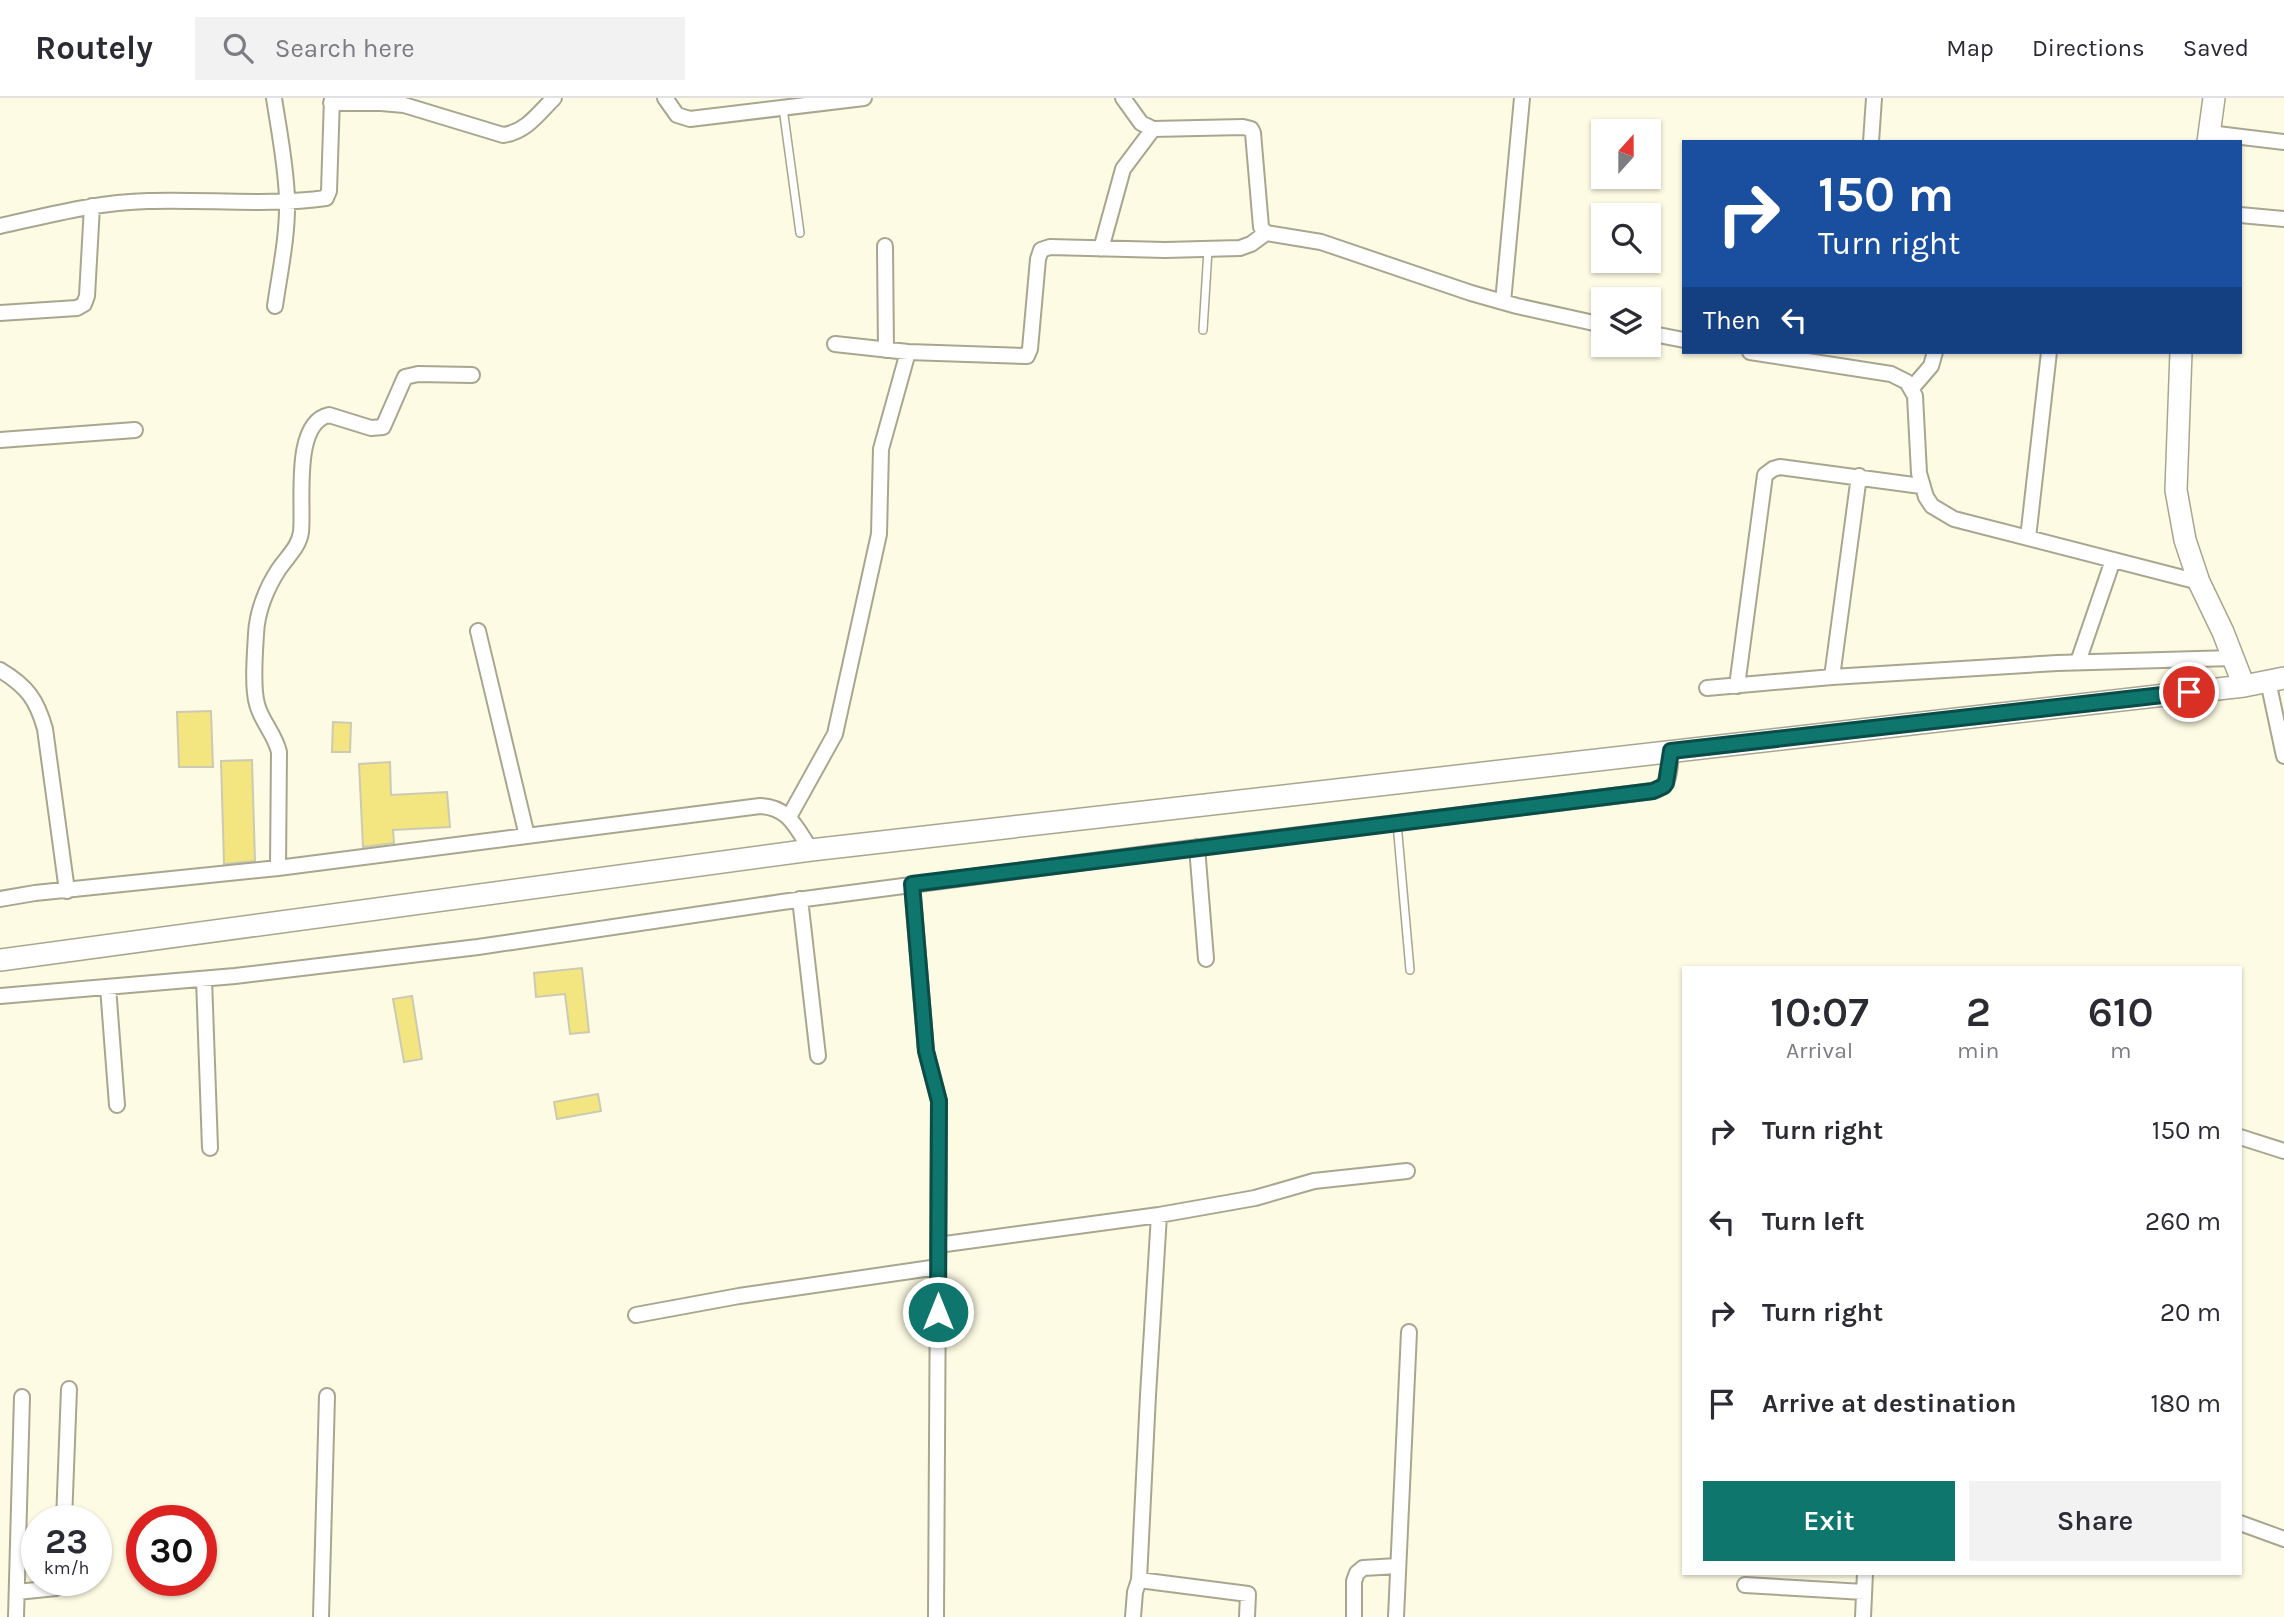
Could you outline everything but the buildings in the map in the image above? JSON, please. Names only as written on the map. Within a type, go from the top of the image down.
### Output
[{"type":"street","points":[[274,98],[287,200],[285,240],[275,306]]},
{"type":"street","points":[[0,226],[92,205],[146,201],[287,200],[327,196],[332,100],[404,105],[503,135],[519,131],[554,98]]},
{"type":"street","points":[[665,98],[677,115],[690,119],[864,98]]},
{"type":"street","points":[[1123,98],[1141,122],[1153,128],[1251,129],[1261,227],[1266,233],[1321,242],[1503,302],[1591,322]]},
{"type":"street","points":[[1503,302],[1522,98]]},
{"type":"street","points":[[1871,140],[1874,98]]},
{"type":"street","points":[[2214,98],[2209,137],[2284,142]]},
{"type":"street","points":[[1101,249],[1123,169],[1153,128]]},
{"type":"street","points":[[0,313],[77,308],[85,304],[92,205]]},
{"type":"street","points":[[2242,215],[2284,219]]},
{"type":"street","points":[[835,344],[908,352],[1027,356],[1041,250],[1050,247],[1208,249],[1245,246],[1266,233]]},
{"type":"street","points":[[885,246],[886,350]]},
{"type":"street","points":[[1661,336],[1682,340]]},
{"type":"street","points":[[789,817],[835,734],[879,534],[881,449],[908,352]]},
{"type":"street","points":[[1763,354],[1901,377],[1912,388],[1916,409],[1921,486],[1932,506],[1954,519],[2199,582]]},
{"type":"street","points":[[1912,388],[1931,366],[1934,354]]},
{"type":"street","points":[[2028,538],[2049,354]]},
{"type":"street","points":[[2181,354],[2176,489],[2185,540],[2199,582],[2244,686]]},
{"type":"street","points":[[278,868],[279,752],[256,702],[256,633],[261,606],[274,577],[300,540],[303,457],[308,435],[316,420],[329,415],[371,428],[383,427],[402,382],[410,375],[472,375]]},
{"type":"street","points":[[0,440],[135,430]]},
{"type":"street","points":[[1737,686],[1765,475],[1780,467],[1921,486]]},
{"type":"street","points":[[1832,677],[1859,477]]},
{"type":"street","points":[[2078,662],[2113,560]]},
{"type":"street","points":[[478,631],[527,836]]},
{"type":"street","points":[[1707,688],[1832,677],[2078,662],[2233,658]]},
{"type":"street","points":[[0,670],[32,695],[40,711],[45,730],[67,891]]},
{"type":"street","points":[[0,960],[811,850],[2244,686],[2276,679],[2284,756]]},
{"type":"street","points":[[0,996],[204,979],[478,947],[912,884],[1653,791],[1666,783],[1671,751]]},
{"type":"street","points":[[0,899],[278,868],[760,806],[776,808],[789,817],[811,850]]},
{"type":"street","points":[[1197,847],[1206,959]]},
{"type":"street","points":[[912,884],[926,1051],[939,1101],[936,1617]]},
{"type":"street","points":[[800,899],[818,1056]]},
{"type":"street","points":[[204,979],[210,1148]]},
{"type":"street","points":[[108,987],[117,1105]]},
{"type":"street","points":[[2242,1139],[2284,1151]]},
{"type":"street","points":[[938,1245],[1255,1198],[1314,1181],[1407,1171]]},
{"type":"street","points":[[1133,1617],[1139,1580],[1159,1214]]},
{"type":"street","points":[[636,1315],[739,1296],[938,1267]]},
{"type":"street","points":[[1396,1617],[1409,1332]]},
{"type":"street","points":[[65,1505],[69,1390]]},
{"type":"street","points":[[321,1617],[327,1396]]},
{"type":"street","points":[[0,1608],[16,1613],[22,1397]]},
{"type":"street","points":[[2242,1524],[2284,1539]]},
{"type":"street","points":[[1354,1617],[1354,1581],[1357,1573],[1363,1568],[1398,1566]]},
{"type":"street","points":[[1864,1617],[1865,1575]]},
{"type":"street","points":[[1139,1580],[1248,1594],[1247,1617]]},
{"type":"street","points":[[1745,1585],[1864,1592]]},
{"type":"street","points":[[16,1591],[21,1591]]},
{"type":"lane","points":[[783,108],[800,233]]},
{"type":"lane","points":[[1203,330],[1208,249]]},
{"type":"lane","points":[[1397,823],[1410,970]]},
{"type":"route","points":[[938,1312],[939,1101],[926,1051],[912,884],[1653,791],[1666,783],[1671,751],[2189,692]]}]
